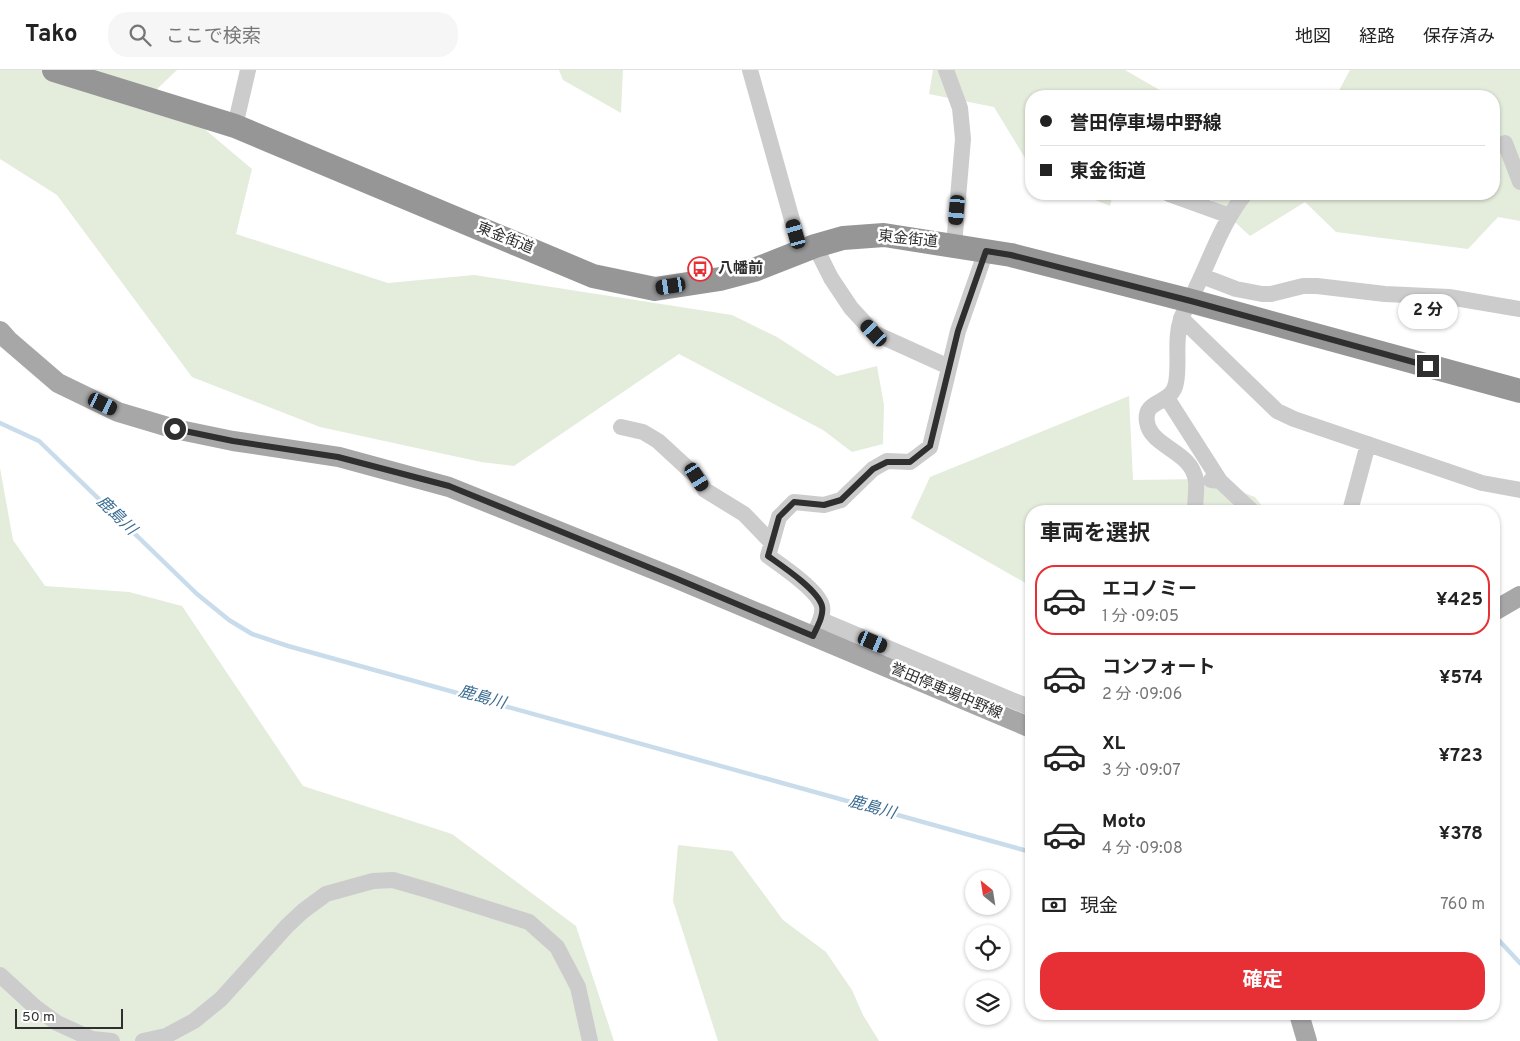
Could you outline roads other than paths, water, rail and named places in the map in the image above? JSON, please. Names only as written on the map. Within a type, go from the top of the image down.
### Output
[{"type":"highway","name":"東金街道","points":[[54,70],[235,126],[593,276],[602,278],[655,289],[720,279],[754,270],[843,238],[884,235],[1011,255],[1186,309],[1520,391]]},
{"type":"main road","name":"誉田停車場中野線","points":[[0,331],[58,383],[118,412],[175,429],[233,441],[338,457],[449,486],[675,578],[817,628],[1025,725]]},
{"type":"main road","points":[[1500,608],[1520,596]]},
{"type":"main road","points":[[1300,1020],[1307,1041]]},
{"type":"street","points":[[235,126],[248,70]]},
{"type":"street","points":[[750,70],[808,249],[831,278],[851,308],[874,333],[949,367]]},
{"type":"street","points":[[946,70],[960,108],[963,139],[954,246]]},
{"type":"street","points":[[1505,143],[1520,182]]},
{"type":"street","points":[[1186,200],[1230,216]]},
{"type":"street","points":[[1195,505],[1196,480],[1192,469],[1184,457],[1155,437],[1149,429],[1146,420],[1147,411],[1152,405],[1173,393],[1176,382],[1177,337],[1186,309],[1230,216],[1241,200]]},
{"type":"street","points":[[986,251],[958,331],[930,446],[910,462],[887,462],[873,469],[841,500],[824,505],[794,502],[779,517],[768,556],[812,591],[822,606],[817,628],[1025,706]]},
{"type":"street","points":[[1202,276],[1236,289],[1262,294],[1277,293],[1303,286],[1317,286],[1385,294],[1449,297],[1520,309]]},
{"type":"street","points":[[1186,309],[1277,410],[1294,419],[1482,483],[1520,490]]},
{"type":"street","points":[[1167,398],[1220,481],[1246,505]]},
{"type":"street","points":[[621,427],[643,432],[658,441],[692,472],[705,490],[744,514],[772,542]]},
{"type":"street","points":[[1352,505],[1368,444]]},
{"type":"street","points":[[1196,480],[1220,481]]},
{"type":"street","points":[[143,1041],[166,1036],[194,1021],[214,1004],[303,910],[326,894],[373,881],[393,880],[529,922],[557,947],[578,986],[590,1041]]},
{"type":"street","points":[[0,975],[35,1007],[57,1023],[92,1038],[112,1041]]},
{"type":"waterway","name":"鹿島川","points":[[0,423],[39,441],[197,594],[229,620],[252,634],[288,646],[1025,850]]},
{"type":"waterway","name":"鹿島川","points":[[1500,941],[1520,963]]},
{"type":"place","name":"八幡前","points":[[700,269]]}]
